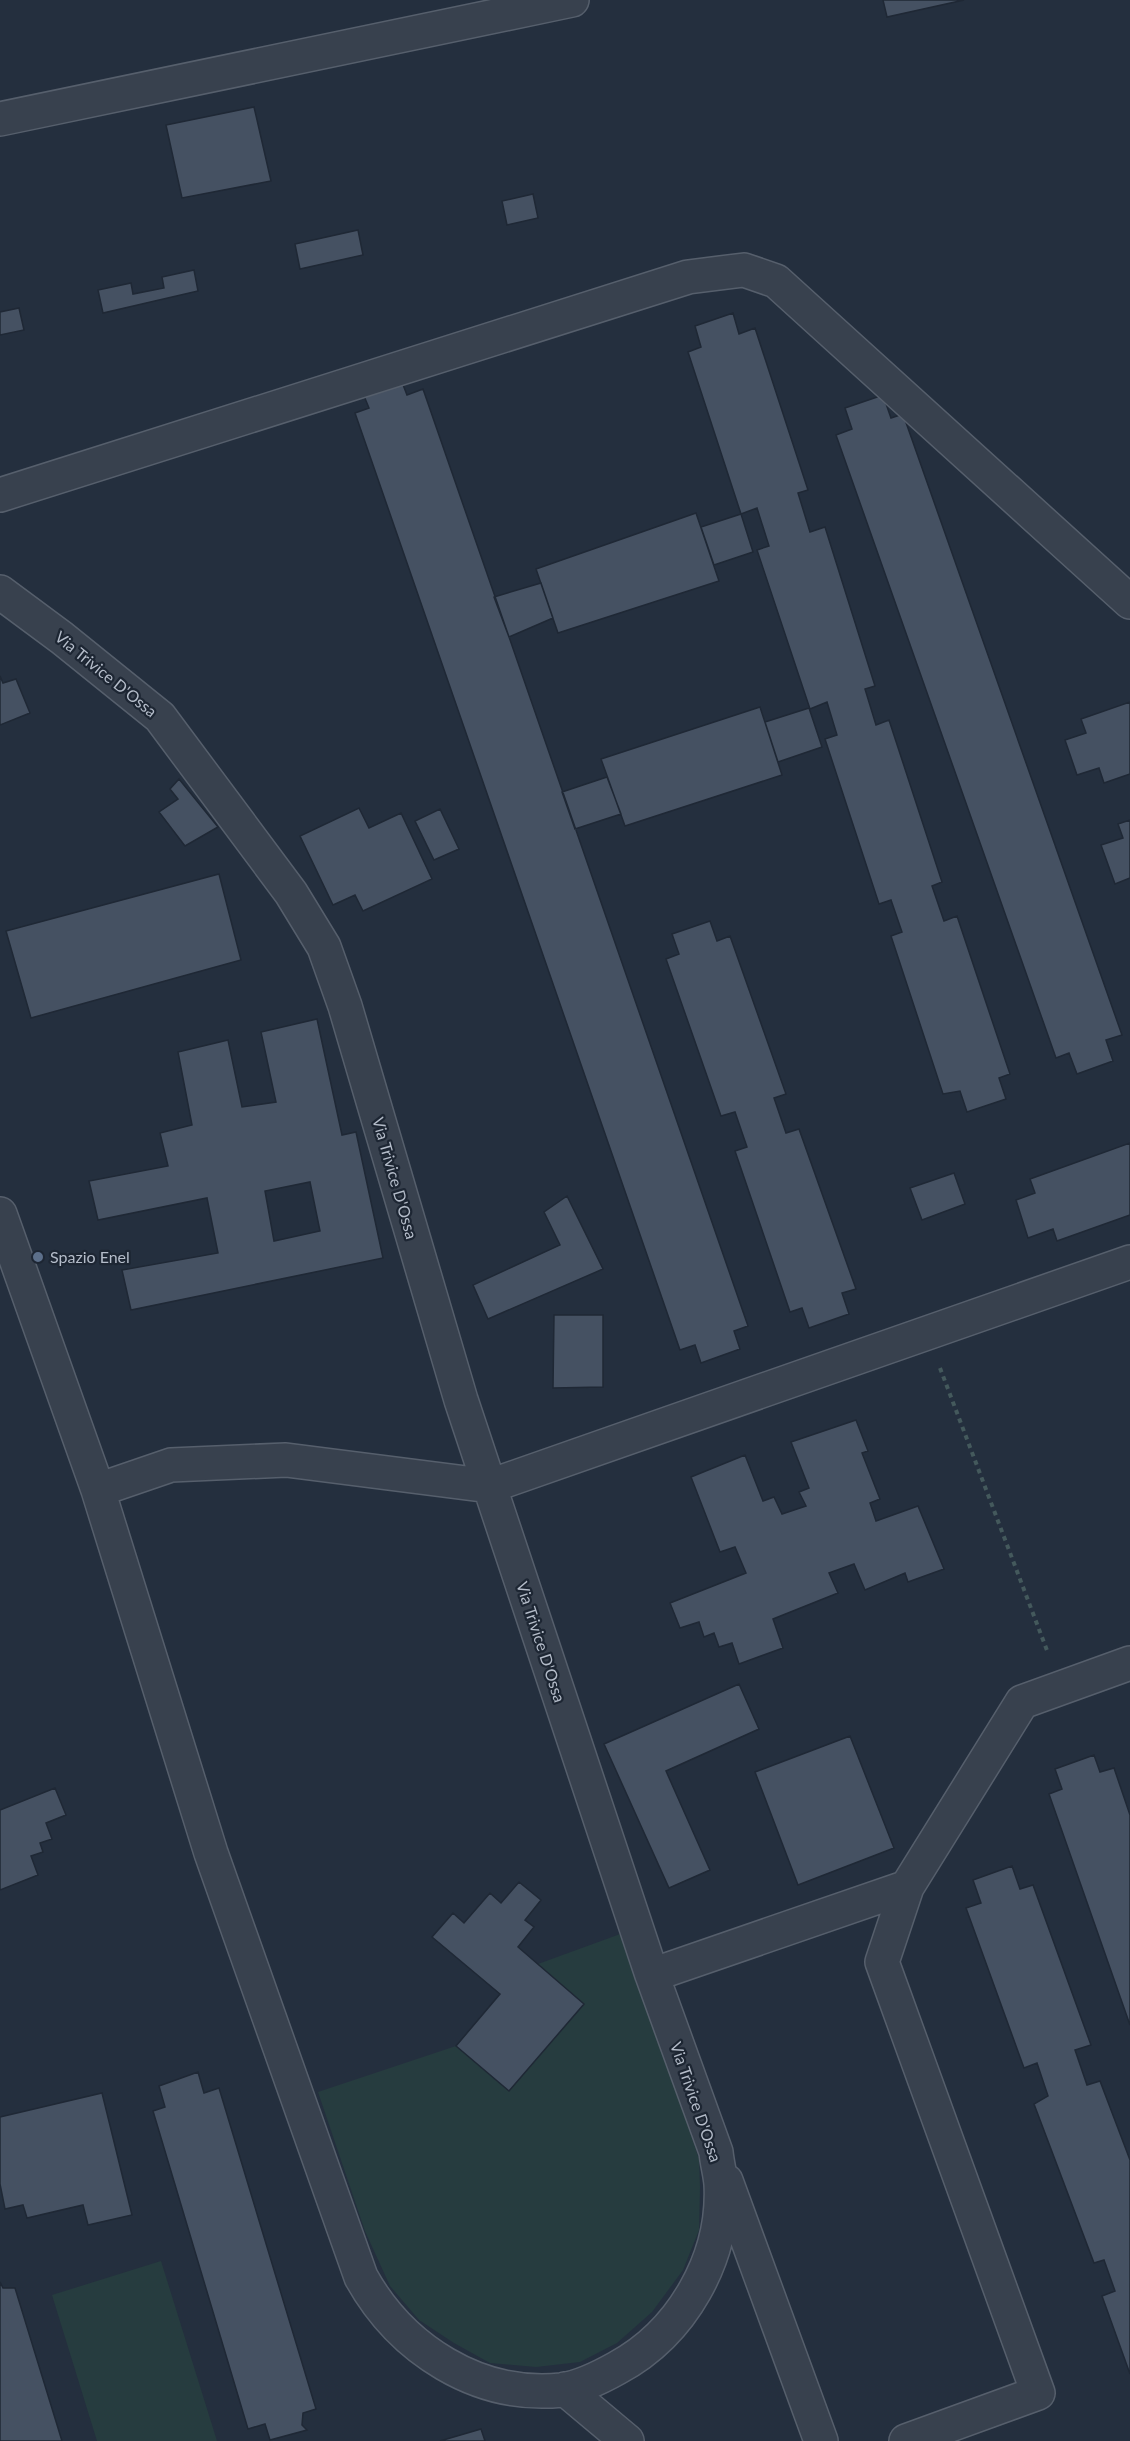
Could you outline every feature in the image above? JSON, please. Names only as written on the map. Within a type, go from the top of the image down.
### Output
[{"type":"street","points":[[0,120],[572,0]]},
{"type":"street","points":[[0,495],[688,277],[744,270],[776,281],[1130,602]]},
{"type":"street","name":"Via Trivice D'Ossa","points":[[0,592],[62,638],[160,717],[291,893],[324,947],[345,1006],[461,1400],[652,1975],[716,2152],[721,2182],[720,2214],[714,2245],[702,2276],[687,2305],[673,2324],[635,2359],[599,2378],[564,2390],[533,2391],[505,2388],[464,2376],[398,2330],[375,2301],[361,2277],[211,1853],[98,1490],[0,1214]]},
{"type":"street","points":[[98,1490],[171,1465],[286,1460],[490,1486],[1130,1262]]},
{"type":"street","points":[[906,2441],[1038,2393],[882,1962],[907,1887],[1022,1702],[1130,1663]]},
{"type":"street","points":[[652,1975],[907,1887]]},
{"type":"street","points":[[716,2152],[821,2441]]},
{"type":"street","points":[[564,2390],[627,2441]]},
{"type":"path","points":[[927,1333],[1061,1687]]},
{"type":"green space","points":[[623,1933],[699,2159],[699,2230],[683,2270],[652,2312],[617,2343],[580,2362],[536,2367],[490,2363],[419,2320],[390,2286],[365,2231],[318,2092],[456,2046],[509,2091],[584,2004],[538,1964]]},
{"type":"green space","points":[[161,2261],[217,2441],[97,2441],[52,2295]]},
{"type":"building","points":[[883,0],[964,0],[887,17]]},
{"type":"building","points":[[254,107],[271,181],[182,198],[166,125]]},
{"type":"building","points":[[533,194],[538,218],[507,225],[502,201]]},
{"type":"building","points":[[358,230],[363,255],[300,269],[295,244]]},
{"type":"building","points":[[194,270],[198,291],[103,313],[98,290],[131,283],[133,294],[164,288],[162,277]]},
{"type":"building","points":[[19,308],[24,330],[0,335],[0,312]]},
{"type":"building","points":[[733,313],[739,334],[755,328],[808,490],[798,493],[810,532],[825,527],[875,686],[865,689],[876,725],[889,720],[942,882],[932,886],[944,921],[957,916],[1010,1074],[999,1078],[1006,1099],[967,1112],[960,1091],[943,1094],[891,936],[902,932],[891,900],[879,904],[825,739],[837,735],[827,702],[810,709],[757,550],[769,546],[757,508],[741,514],[688,352],[701,347],[695,326]]},
{"type":"building","points":[[400,377],[407,395],[423,389],[748,1326],[734,1331],[740,1349],[701,1363],[695,1345],[680,1350],[355,413],[369,408],[362,391]]},
{"type":"building","points":[[883,395],[891,418],[903,414],[1122,1035],[1106,1040],[1113,1061],[1077,1074],[1069,1053],[1056,1058],[836,435],[852,429],[845,408]]},
{"type":"building","points":[[696,513],[719,581],[558,633],[536,569]]},
{"type":"building","points":[[741,514],[753,552],[714,565],[701,527]]},
{"type":"building","points":[[541,583],[553,618],[509,637],[494,597]]},
{"type":"building","points":[[0,676],[3,683],[16,679],[30,713],[0,725]]},
{"type":"building","points":[[1130,702],[1130,774],[1104,783],[1099,768],[1077,775],[1065,740],[1086,733],[1081,719]]},
{"type":"building","points":[[760,707],[782,775],[625,826],[601,759]]},
{"type":"building","points":[[809,708],[822,747],[778,762],[765,722]]},
{"type":"building","points":[[607,777],[621,814],[575,829],[562,792]]},
{"type":"building","points":[[179,779],[218,827],[185,846],[159,812],[178,799],[170,789]]},
{"type":"building","points":[[359,808],[369,828],[401,813],[432,879],[363,911],[355,895],[333,905],[300,836]]},
{"type":"building","points":[[440,809],[459,849],[434,860],[415,821]]},
{"type":"building","points":[[1130,820],[1130,878],[1115,884],[1101,845],[1123,838],[1118,824]]},
{"type":"building","points":[[219,874],[241,960],[31,1018],[6,931]]},
{"type":"building","points":[[710,921],[717,941],[730,936],[786,1094],[774,1098],[786,1133],[799,1129],[856,1289],[842,1293],[849,1314],[809,1328],[802,1308],[790,1312],[735,1151],[747,1147],[735,1112],[721,1116],[666,959],[679,954],[672,934]]},
{"type":"building","points":[[317,1019],[342,1135],[356,1132],[383,1258],[131,1310],[122,1270],[218,1253],[207,1198],[98,1220],[89,1181],[168,1166],[160,1133],[192,1125],[178,1052],[228,1040],[242,1107],[276,1102],[261,1032]],"holes":[[[310,1182],[320,1231],[274,1241],[265,1191]]]},
{"type":"building","points":[[1130,1143],[1130,1215],[1057,1241],[1053,1229],[1028,1238],[1016,1200],[1035,1193],[1030,1179]]},
{"type":"building","points":[[954,1173],[965,1204],[922,1220],[910,1188]]},
{"type":"building","points":[[567,1196],[603,1269],[488,1319],[473,1285],[560,1245],[544,1212]]},
{"type":"building","points":[[554,1315],[603,1315],[603,1387],[553,1388]]},
{"type":"building","points":[[856,1420],[868,1451],[862,1453],[880,1499],[870,1503],[876,1521],[918,1506],[944,1569],[908,1582],[905,1573],[865,1590],[854,1564],[829,1573],[838,1593],[773,1619],[783,1648],[739,1664],[732,1643],[719,1647],[714,1633],[704,1637],[699,1622],[680,1628],[670,1603],[746,1573],[735,1547],[720,1552],[691,1477],[745,1455],[763,1501],[774,1497],[782,1514],[806,1506],[799,1492],[809,1488],[791,1442]]},
{"type":"building","points":[[739,1684],[759,1729],[666,1771],[710,1870],[669,1888],[604,1744]]},
{"type":"building","points":[[850,1736],[894,1848],[798,1885],[755,1772]]},
{"type":"building","points":[[1094,1755],[1100,1772],[1114,1768],[1130,1815],[1130,2025],[1049,1794],[1062,1789],[1055,1769]]},
{"type":"building","points":[[55,1788],[66,1815],[46,1823],[52,1839],[40,1843],[43,1852],[31,1856],[38,1875],[0,1890],[0,1810]]},
{"type":"building","points":[[1012,1866],[1020,1889],[1033,1885],[1091,2045],[1075,2050],[1087,2085],[1100,2081],[1130,2160],[1130,2374],[1102,2296],[1115,2291],[1104,2260],[1094,2263],[1034,2104],[1048,2096],[1037,2063],[1024,2068],[966,1908],[981,1903],[973,1880]]},
{"type":"building","points":[[519,1882],[541,1900],[525,1920],[534,1927],[518,1947],[584,2004],[509,2091],[456,2046],[500,1994],[432,1937],[453,1913],[464,1923],[490,1893],[501,1903]]},
{"type":"building","points":[[198,2072],[204,2093],[219,2088],[316,2409],[303,2413],[302,2425],[307,2430],[270,2440],[265,2424],[248,2429],[153,2111],[165,2107],[159,2086]]},
{"type":"building","points":[[102,2093],[132,2215],[88,2225],[83,2205],[27,2218],[23,2205],[5,2209],[0,2184],[0,2117]]},
{"type":"building","points":[[0,2282],[3,2288],[15,2288],[62,2441],[0,2441]]},
{"type":"building","points":[[481,2429],[485,2441],[440,2441]]},
{"type":"place","name":"Spazio Enel","points":[[38,1257]]}]
